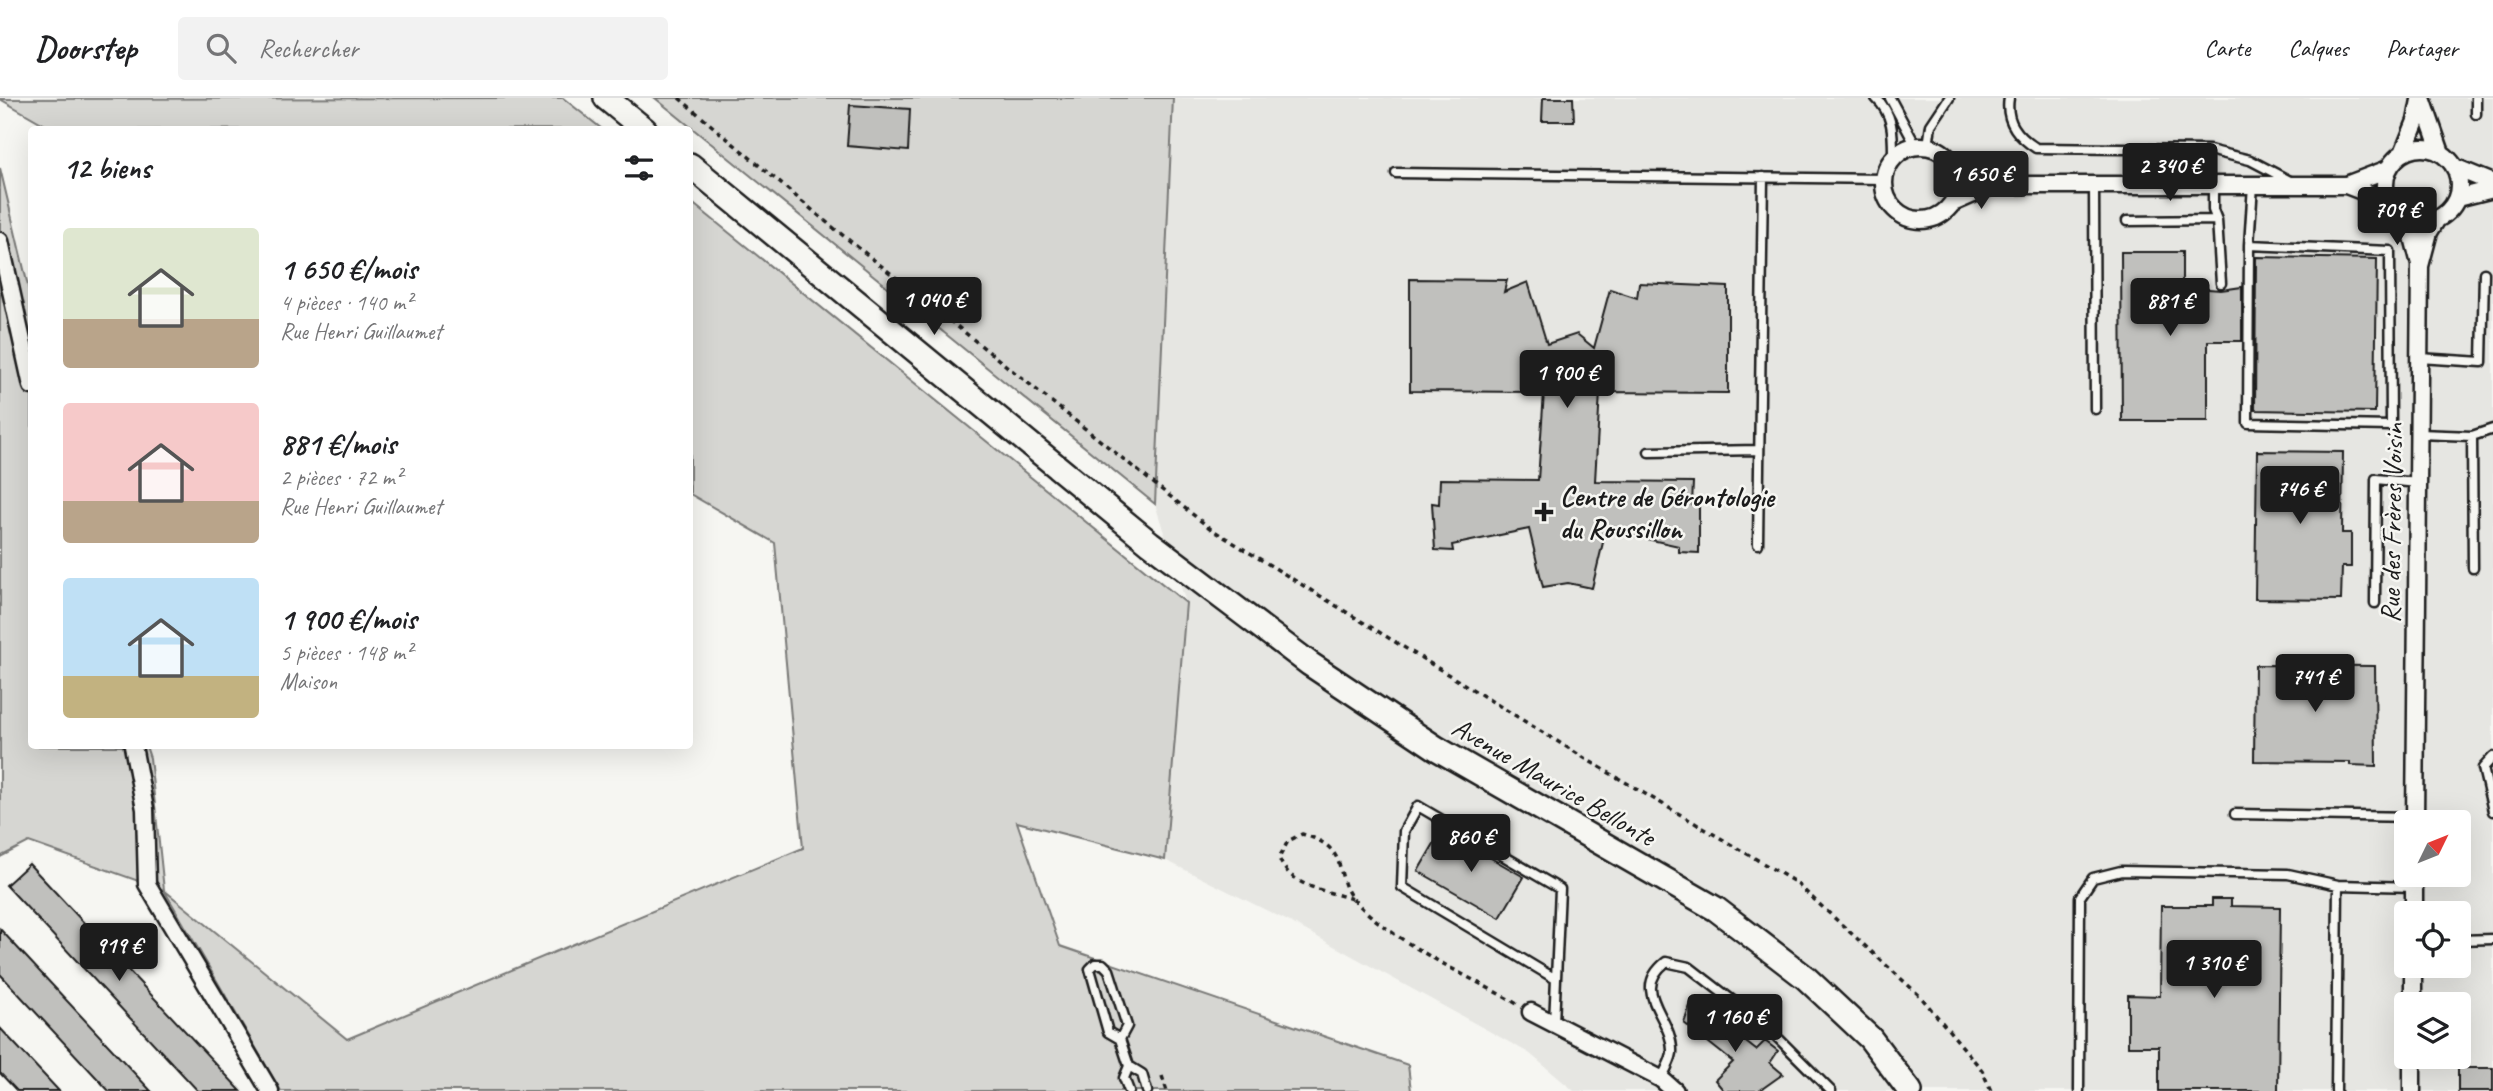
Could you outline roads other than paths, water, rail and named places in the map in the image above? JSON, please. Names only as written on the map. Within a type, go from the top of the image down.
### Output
[{"type":"main road","points":[[606,98],[640,126]]},
{"type":"main road","name":"Avenue Maurice Bellonte","points":[[693,167],[1150,543],[1310,664],[1436,748],[1716,909],[1806,978],[1870,1038],[1910,1091]]},
{"type":"street","points":[[1994,185],[1954,166],[1938,150],[1922,146],[1893,158],[1884,178],[1888,200],[1895,209],[1914,220],[1936,217],[1952,203],[1994,185],[2346,185],[2388,169],[2403,153],[2416,121],[2421,98]]},
{"type":"street","points":[[2421,98],[2441,153],[2454,167],[2458,177],[2457,198]]},
{"type":"street","points":[[2403,153],[2422,148],[2441,153]]},
{"type":"street","points":[[1952,203],[1958,185],[1954,166]]},
{"type":"street","points":[[2454,167],[2493,183]]},
{"type":"street","points":[[2388,169],[2385,191],[2388,201]]},
{"type":"street","points":[[2346,185],[2388,201],[2402,216],[2425,222],[2437,219],[2457,198],[2493,189]]},
{"type":"street","name":"Rue des Frères Voisin","points":[[2402,216],[2412,233],[2420,266]]},
{"type":"street","name":"Rue des Frères Voisin","points":[[2415,810],[2420,266],[2429,232],[2437,219]]},
{"type":"street","points":[[0,241],[28,368]]},
{"type":"street","points":[[134,749],[145,809],[147,884],[270,1091]]},
{"type":"street","points":[[1531,1012],[1661,1079],[1675,1091]]},
{"type":"street","points":[[2412,1069],[2412,1091]]},
{"type":"lane","points":[[1876,98],[1886,109],[1892,125],[1893,158]]},
{"type":"lane","points":[[1890,98],[1922,146]]},
{"type":"lane","points":[[1922,146],[1948,98]]},
{"type":"lane","points":[[2009,98],[2008,109],[2012,127],[2036,148],[2209,150],[2250,160],[2299,185]]},
{"type":"lane","points":[[2476,98],[2476,114]]},
{"type":"lane","points":[[1396,173],[1884,178]]},
{"type":"lane","points":[[1758,544],[1763,177]]},
{"type":"lane","points":[[2094,185],[2095,409]]},
{"type":"lane","points":[[2213,185],[2221,282]]},
{"type":"lane","points":[[2249,246],[2390,251],[2391,426],[2248,423],[2249,246],[2253,185]]},
{"type":"lane","points":[[2127,221],[2217,220]]},
{"type":"lane","points":[[2418,358],[2482,362],[2484,273]]},
{"type":"lane","points":[[2419,433],[2472,436],[2493,429]]},
{"type":"lane","points":[[2472,436],[2473,568]]},
{"type":"lane","points":[[1649,452],[1759,450]]},
{"type":"lane","points":[[2375,603],[2376,480],[2418,483]]},
{"type":"lane","points":[[2493,757],[2483,768],[2493,811]]},
{"type":"lane","points":[[1554,978],[1402,887],[1404,831],[1418,806],[1560,890],[1554,1023]]},
{"type":"lane","points":[[2235,814],[2394,819]]},
{"type":"lane","points":[[2079,1091],[2080,897],[2093,878],[2121,872],[2288,874],[2338,885],[2394,882]]},
{"type":"lane","points":[[2336,1091],[2338,885]]},
{"type":"lane","points":[[2471,940],[2493,939]]},
{"type":"lane","points":[[1661,1079],[1672,1054],[1669,1036],[1649,986],[1653,972],[1666,962],[1689,967],[1733,1001],[1773,1033],[1831,1091]]},
{"type":"lane","points":[[1120,1039],[1127,1026],[1124,1015],[1109,970],[1103,964],[1095,964],[1090,969],[1108,1032],[1120,1039],[1129,1066],[1142,1074],[1147,1091]]},
{"type":"lane","points":[[1129,1066],[1124,1078],[1129,1091]]},
{"type":"place","name":"Centre de Gérontologie du Roussillon","points":[[1544,512]]}]
